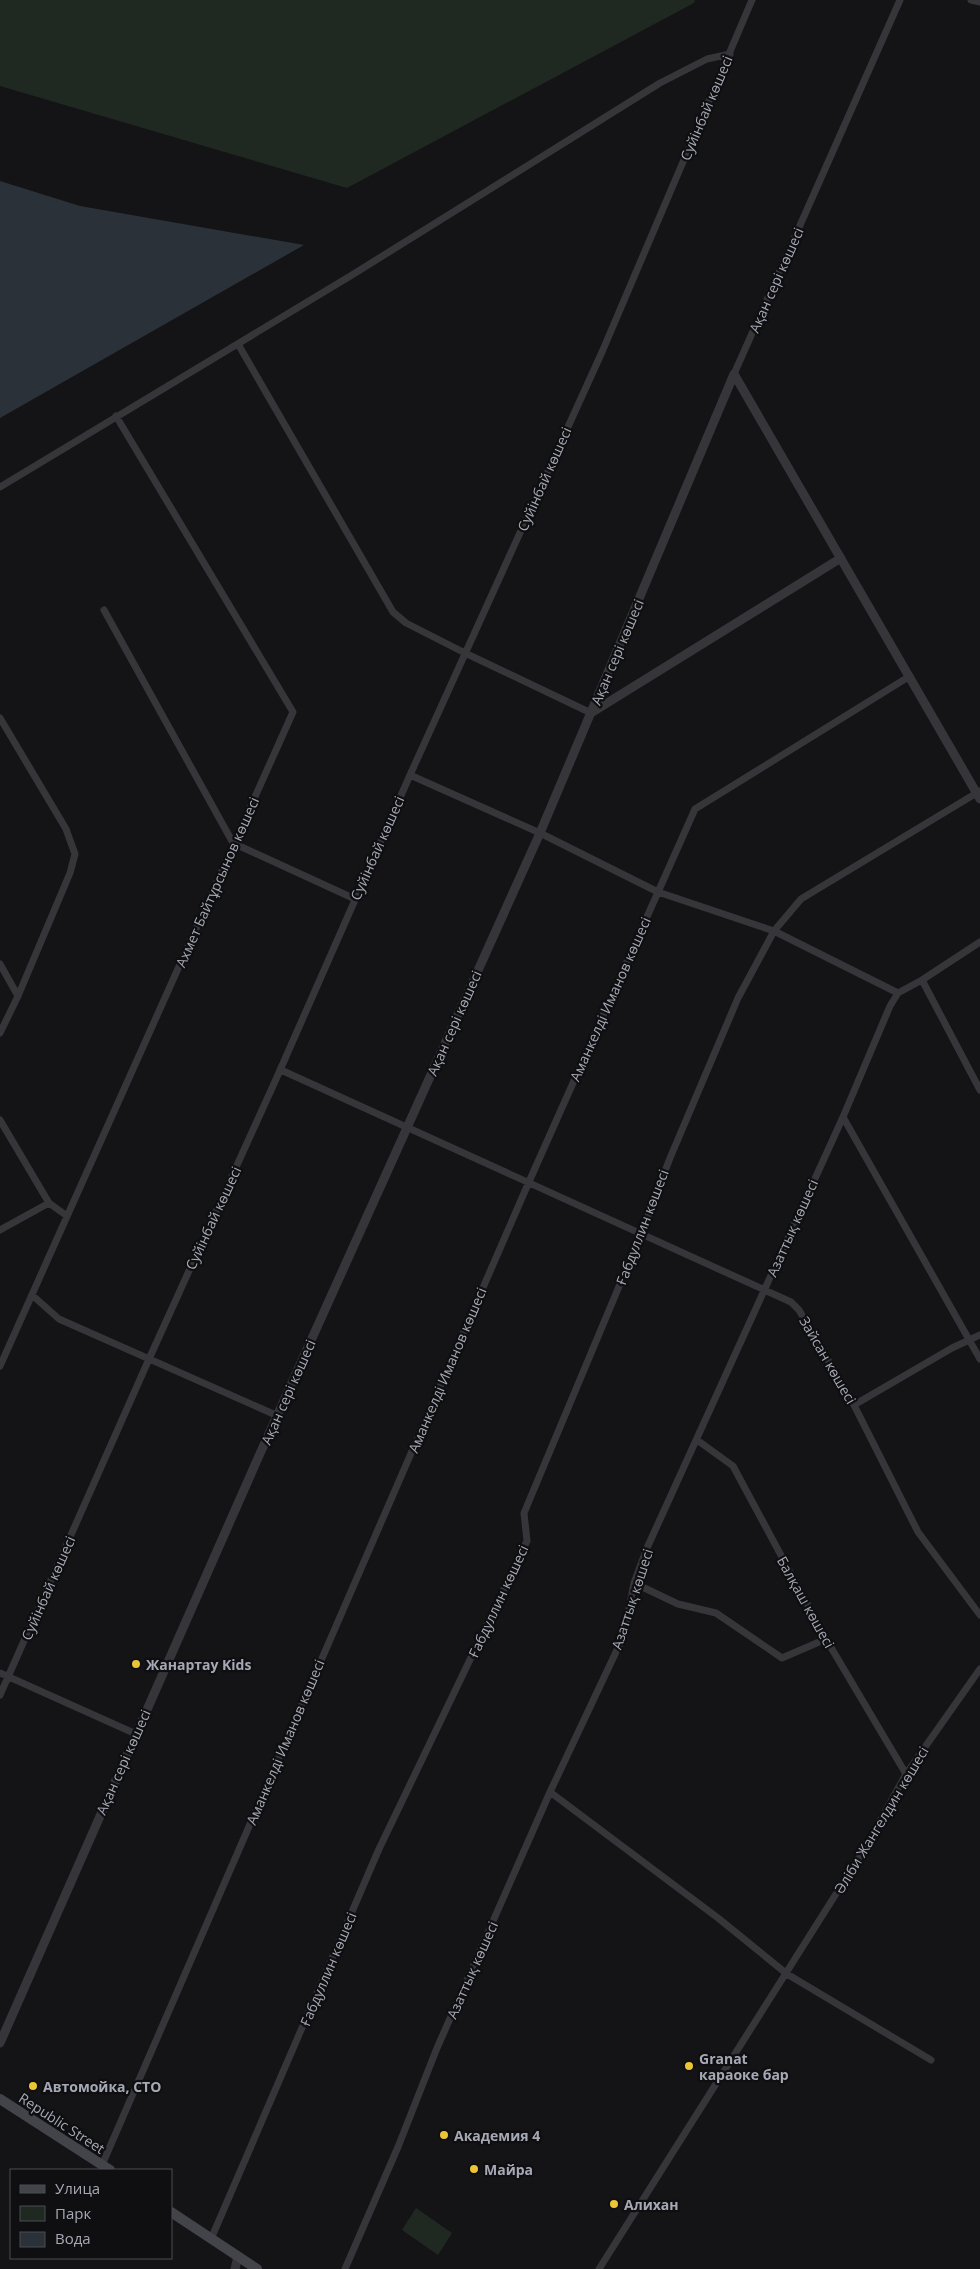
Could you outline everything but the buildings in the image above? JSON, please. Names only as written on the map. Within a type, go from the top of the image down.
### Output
[{"type":"main road","name":"Republic Street","points":[[0,2099],[106,2168]]},
{"type":"main road","points":[[172,2213],[257,2269]]},
{"type":"street","name":"Суйінбай көшесі","points":[[0,1695],[149,1359],[281,1070],[410,775],[602,352],[752,0]]},
{"type":"street","name":"Ақан сері көшесі","points":[[0,2042],[540,833],[734,374],[900,0]]},
{"type":"street","points":[[971,0],[980,2]]},
{"type":"street","points":[[0,487],[238,344],[660,83],[707,59],[730,54]]},
{"type":"street","points":[[238,344],[393,612],[406,623],[591,713],[841,558]]},
{"type":"street","points":[[734,374],[979,795]]},
{"type":"street","name":"Ахмет Байтұрсынов көшесі","points":[[0,1366],[293,712],[116,416]]},
{"type":"street","points":[[104,610],[233,843],[355,898]]},
{"type":"street","name":"Аманкелді Иманов көшесі","points":[[106,2168],[528,1184],[695,809],[910,676]]},
{"type":"street","points":[[0,718],[66,829],[75,854],[70,873],[18,996],[0,1033]]},
{"type":"street","points":[[410,775],[540,833],[658,892],[774,931],[898,993],[922,980],[980,942]]},
{"type":"street","name":"Ғабдуллин көшесі","points":[[211,2239],[379,1849],[527,1541],[524,1513],[642,1234],[670,1158],[738,998],[774,931],[801,899],[979,795]]},
{"type":"street","points":[[0,964],[18,996]]},
{"type":"street","points":[[922,980],[979,1085]]},
{"type":"street","name":"Азаттық көшесі","points":[[345,2269],[398,2147],[438,2048],[550,1792],[624,1635],[634,1583],[647,1548],[843,1117],[890,1006],[898,993]]},
{"type":"street","name":"Зайсан көшесі","points":[[281,1070],[791,1302],[799,1310],[854,1405],[918,1532],[980,1615]]},
{"type":"street","points":[[843,1117],[980,1359]]},
{"type":"street","points":[[0,1120],[49,1203],[67,1216]]},
{"type":"street","points":[[0,1230],[49,1203]]},
{"type":"street","points":[[32,1295],[59,1319],[278,1416]]},
{"type":"street","points":[[854,1405],[952,1348],[980,1335]]},
{"type":"street","name":"Балқаш көшесі","points":[[697,1440],[733,1466],[826,1639],[906,1774]]},
{"type":"street","points":[[634,1583],[678,1604],[716,1613],[782,1658],[826,1639]]},
{"type":"street","name":"Әліби Жангелдин көшесі","points":[[599,2269],[787,1974],[865,1848],[906,1774],[980,1669]]},
{"type":"street","points":[[0,1673],[136,1734]]},
{"type":"street","points":[[550,1792],[718,1918],[787,1974],[931,2060]]},
{"type":"street","points":[[235,2269],[238,2256]]},
{"type":"green space","points":[[0,0],[695,0],[694,3],[347,188],[0,86]]},
{"type":"green space","points":[[416,2208],[452,2233],[438,2255],[402,2230]]},
{"type":"water","points":[[0,181],[80,206],[304,245],[0,418]]},
{"type":"place","name":"Жанартау Kids","points":[[136,1664]]},
{"type":"place","name":"Granat караоке бар","points":[[689,2066]]},
{"type":"place","name":"Автомойка, СТО","points":[[33,2086]]},
{"type":"place","name":"Академия 4","points":[[444,2135]]},
{"type":"place","name":"Майра","points":[[474,2169]]},
{"type":"place","name":"Алихан","points":[[614,2204]]}]
